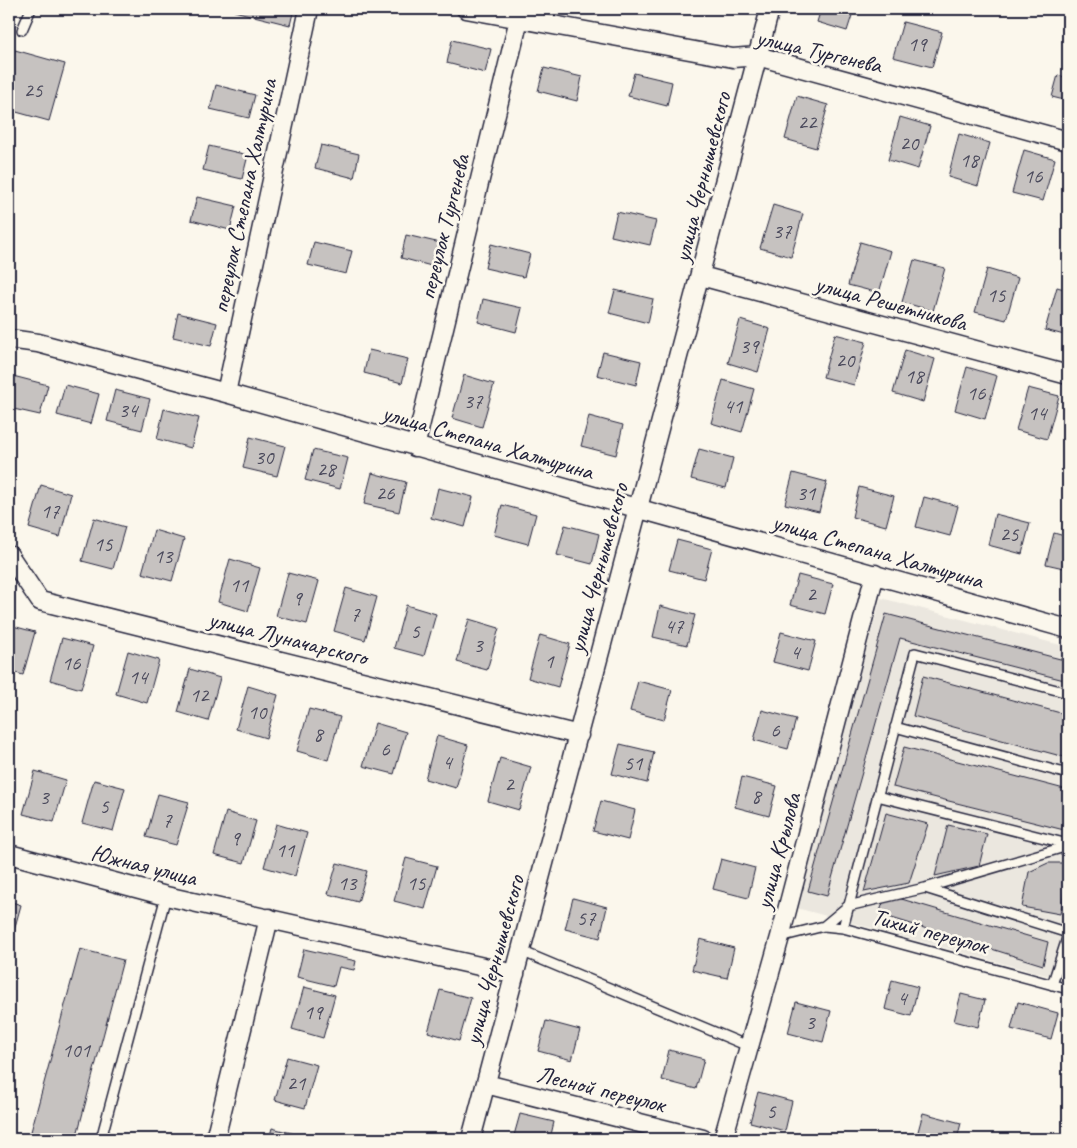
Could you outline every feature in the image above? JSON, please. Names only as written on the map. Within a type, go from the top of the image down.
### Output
[{"type":"street","name":"переулок Степана Халтурина","points":[[226,392],[309,9]]},
{"type":"street","name":"улица Тургенева","points":[[466,9],[733,58],[757,56],[1068,141]]},
{"type":"street","name":"улица Чернышевского","points":[[471,1139],[701,276],[770,9]]},
{"type":"street","name":"переулок Тургенева","points":[[415,446],[519,19]]},
{"type":"street","name":"улица Решетникова","points":[[701,276],[1068,376]]},
{"type":"street","name":"улица Степана Халтурина","points":[[9,339],[38,343],[226,392],[1068,629]]},
{"type":"street","name":"улица Луначарского","points":[[9,555],[40,601],[579,735]]},
{"type":"street","name":"улица Крылова","points":[[724,1139],[748,1046],[780,938],[874,574]]},
{"type":"street","name":"Южная улица","points":[[9,854],[166,896],[515,974]]},
{"type":"street","points":[[215,1139],[269,918]]},
{"type":"street","name":"Лесной переулок","points":[[486,1084],[703,1139]]},
{"type":"lane","points":[[22,30],[31,9]]},
{"type":"lane","points":[[843,928],[915,653],[1068,693]]},
{"type":"lane","points":[[895,727],[1068,774]]},
{"type":"lane","points":[[877,796],[1068,845]]},
{"type":"lane","points":[[824,926],[848,906],[925,888],[1068,845]]},
{"type":"lane","points":[[925,888],[1068,934],[1052,985]]},
{"type":"lane","points":[[101,1139],[166,896]]},
{"type":"lane","name":"Тихий переулок","points":[[780,938],[824,926],[843,928],[1068,989]]},
{"type":"lane","points":[[521,950],[748,1046]]},
{"type":"shaded area","points":[[881,598],[1068,647],[1068,981],[793,907]]},
{"type":"building","points":[[235,9],[294,9],[290,25],[234,11]]},
{"type":"building","points":[[821,9],[854,9],[847,31],[817,22]]},
{"type":"building","points":[[903,22],[942,32],[932,67],[893,57]]},
{"type":"building","points":[[452,40],[491,49],[485,73],[447,63]]},
{"type":"building","points":[[15,50],[65,64],[49,121],[9,110],[9,71]]},
{"type":"building","points":[[544,68],[582,77],[577,101],[538,91]]},
{"type":"building","points":[[634,73],[672,82],[667,106],[628,96]]},
{"type":"building","points":[[1058,75],[1068,78],[1068,101],[1052,97]]},
{"type":"building","points":[[216,85],[255,95],[249,118],[210,109]]},
{"type":"building","points":[[797,96],[828,105],[816,148],[785,139]]},
{"type":"building","points":[[900,117],[930,126],[918,169],[888,160]]},
{"type":"building","points":[[959,134],[990,143],[978,186],[948,177]]},
{"type":"building","points":[[321,145],[359,154],[354,178],[315,168]]},
{"type":"building","points":[[209,146],[248,155],[242,179],[203,170]]},
{"type":"building","points":[[1024,150],[1055,159],[1043,201],[1012,193]]},
{"type":"building","points":[[197,197],[236,206],[230,230],[191,220]]},
{"type":"building","points":[[773,205],[803,214],[791,257],[760,248]]},
{"type":"building","points":[[617,212],[656,221],[650,245],[611,236]]},
{"type":"building","points":[[406,235],[445,244],[439,268],[401,258]]},
{"type":"building","points":[[314,242],[352,251],[346,274],[308,265]]},
{"type":"building","points":[[860,242],[891,251],[879,293],[848,285]]},
{"type":"building","points":[[491,244],[530,254],[524,277],[485,268]]},
{"type":"building","points":[[914,260],[945,268],[933,311],[902,302]]},
{"type":"building","points":[[987,269],[1018,278],[1006,320],[975,312]]},
{"type":"building","points":[[1057,287],[1068,290],[1068,336],[1045,330]]},
{"type":"building","points":[[615,290],[653,299],[648,323],[609,313]]},
{"type":"building","points":[[483,299],[522,308],[516,332],[478,322]]},
{"type":"building","points":[[178,313],[217,323],[211,346],[173,337]]},
{"type":"building","points":[[740,320],[770,329],[758,372],[728,363]]},
{"type":"building","points":[[835,334],[866,342],[854,385],[823,377]]},
{"type":"building","points":[[369,350],[408,359],[402,383],[364,373]]},
{"type":"building","points":[[905,350],[935,359],[923,402],[893,393]]},
{"type":"building","points":[[603,352],[641,361],[636,385],[597,375]]},
{"type":"building","points":[[967,367],[997,376],[985,419],[955,410]]},
{"type":"building","points":[[464,375],[494,384],[482,427],[452,418]]},
{"type":"building","points":[[13,376],[48,385],[40,415],[9,408],[9,394]]},
{"type":"building","points":[[723,380],[754,389],[742,432],[711,423]]},
{"type":"building","points":[[65,385],[99,394],[91,424],[57,415]]},
{"type":"building","points":[[1028,388],[1059,396],[1047,439],[1016,430]]},
{"type":"building","points":[[115,390],[150,399],[142,430],[107,421]]},
{"type":"building","points":[[164,409],[199,418],[191,448],[157,439]]},
{"type":"building","points":[[589,416],[623,425],[616,455],[581,446]]},
{"type":"building","points":[[250,437],[285,446],[277,476],[243,468]]},
{"type":"building","points":[[699,449],[733,458],[726,488],[691,479]]},
{"type":"building","points":[[313,450],[348,458],[340,489],[305,480]]},
{"type":"building","points":[[372,473],[406,482],[399,512],[364,504]]},
{"type":"building","points":[[793,473],[827,482],[819,512],[785,504]]},
{"type":"building","points":[[41,485],[71,494],[60,537],[29,528]]},
{"type":"building","points":[[859,487],[894,496],[886,526],[852,517]]},
{"type":"building","points":[[438,488],[473,497],[465,527],[431,518]]},
{"type":"building","points":[[924,497],[958,506],[950,536],[916,527]]},
{"type":"building","points":[[502,505],[536,514],[528,544],[494,535]]},
{"type":"building","points":[[995,514],[1030,523],[1022,554],[988,545]]},
{"type":"building","points":[[94,518],[125,527],[113,569],[82,561]]},
{"type":"building","points":[[565,525],[599,534],[592,564],[557,555]]},
{"type":"building","points":[[154,530],[184,539],[172,581],[142,573]]},
{"type":"building","points":[[1054,533],[1068,537],[1068,569],[1046,564]]},
{"type":"building","points":[[677,540],[712,549],[704,579],[669,570]]},
{"type":"building","points":[[230,559],[260,568],[248,611],[218,602]]},
{"type":"building","points":[[288,573],[319,581],[307,624],[276,616]]},
{"type":"building","points":[[798,575],[833,584],[825,614],[790,605]]},
{"type":"building","points":[[346,588],[377,597],[365,640],[334,631]]},
{"type":"building","points":[[406,605],[436,614],[424,656],[394,648]]},
{"type":"building","points":[[660,606],[695,615],[687,645],[653,637]]},
{"type":"building","points":[[886,614],[1068,661],[1068,681],[900,638],[827,896],[808,891]]},
{"type":"building","points":[[469,619],[499,628],[487,670],[457,662]]},
{"type":"building","points":[[9,625],[35,632],[23,675],[9,671]]},
{"type":"building","points":[[781,632],[816,641],[808,671],[773,662]]},
{"type":"building","points":[[540,635],[570,644],[558,687],[528,678]]},
{"type":"building","points":[[62,638],[93,646],[81,689],[50,680]]},
{"type":"building","points":[[128,651],[159,660],[147,703],[116,694]]},
{"type":"building","points":[[190,669],[220,678],[208,721],[178,712]]},
{"type":"building","points":[[923,676],[1068,715],[1068,758],[913,716]]},
{"type":"building","points":[[638,681],[672,690],[664,720],[630,711]]},
{"type":"building","points":[[248,686],[278,695],[266,738],[236,729]]},
{"type":"building","points":[[309,709],[340,717],[328,760],[297,751]]},
{"type":"building","points":[[762,710],[796,719],[788,749],[754,740]]},
{"type":"building","points":[[375,723],[406,732],[394,774],[363,766]]},
{"type":"building","points":[[437,736],[468,745],[456,788],[425,779]]},
{"type":"building","points":[[620,744],[654,752],[647,783],[612,774]]},
{"type":"building","points":[[904,747],[1068,790],[1068,831],[893,787]]},
{"type":"building","points":[[500,758],[531,767],[519,810],[488,801]]},
{"type":"building","points":[[35,771],[66,780],[54,822],[23,814]]},
{"type":"building","points":[[742,777],[777,786],[769,816],[735,807]]},
{"type":"building","points":[[94,780],[125,788],[113,831],[82,823]]},
{"type":"building","points":[[158,794],[189,802],[176,845],[146,837]]},
{"type":"building","points":[[601,801],[635,810],[628,840],[593,831]]},
{"type":"building","points":[[226,812],[256,821],[244,863],[214,855]]},
{"type":"building","points":[[886,813],[928,824],[909,883],[864,892]]},
{"type":"building","points":[[276,824],[307,833],[295,876],[264,867]]},
{"type":"building","points":[[948,825],[987,834],[979,866],[935,876]]},
{"type":"building","points":[[406,858],[437,866],[425,909],[394,901]]},
{"type":"building","points":[[721,859],[755,868],[748,898],[713,889]]},
{"type":"building","points":[[337,863],[367,871],[358,902],[328,894]]},
{"type":"building","points":[[1048,863],[1068,863],[1068,874],[1060,914],[1022,907],[1029,872]]},
{"type":"building","points":[[573,898],[607,907],[600,938],[565,929]]},
{"type":"building","points":[[898,898],[1048,942],[1043,965],[879,914],[883,903]]},
{"type":"building","points":[[9,901],[21,905],[13,934],[9,933]]},
{"type":"building","points":[[700,939],[734,948],[727,978],[692,970]]},
{"type":"building","points":[[80,949],[123,960],[76,1139],[29,1139]]},
{"type":"building","points":[[304,949],[356,961],[354,970],[339,967],[334,986],[297,977]]},
{"type":"building","points":[[892,980],[918,987],[911,1016],[885,1009]]},
{"type":"building","points":[[304,987],[335,995],[323,1038],[292,1029]]},
{"type":"building","points":[[440,990],[471,998],[459,1041],[428,1032]]},
{"type":"building","points":[[961,994],[985,1000],[978,1027],[954,1021]]},
{"type":"building","points":[[796,1002],[831,1011],[823,1042],[788,1033]]},
{"type":"building","points":[[1018,1002],[1058,1013],[1051,1039],[1011,1029]]},
{"type":"building","points":[[546,1021],[580,1030],[572,1060],[538,1051]]},
{"type":"building","points":[[669,1050],[704,1059],[696,1089],[662,1080]]},
{"type":"building","points":[[287,1057],[317,1065],[305,1108],[275,1100]]},
{"type":"building","points":[[758,1092],[792,1101],[785,1131],[750,1122]]},
{"type":"building","points":[[923,1113],[961,1123],[957,1139],[916,1139]]},
{"type":"building","points":[[520,1114],[554,1122],[550,1139],[513,1139]]},
{"type":"building","points":[[272,1128],[303,1136],[302,1139],[269,1139]]}]
